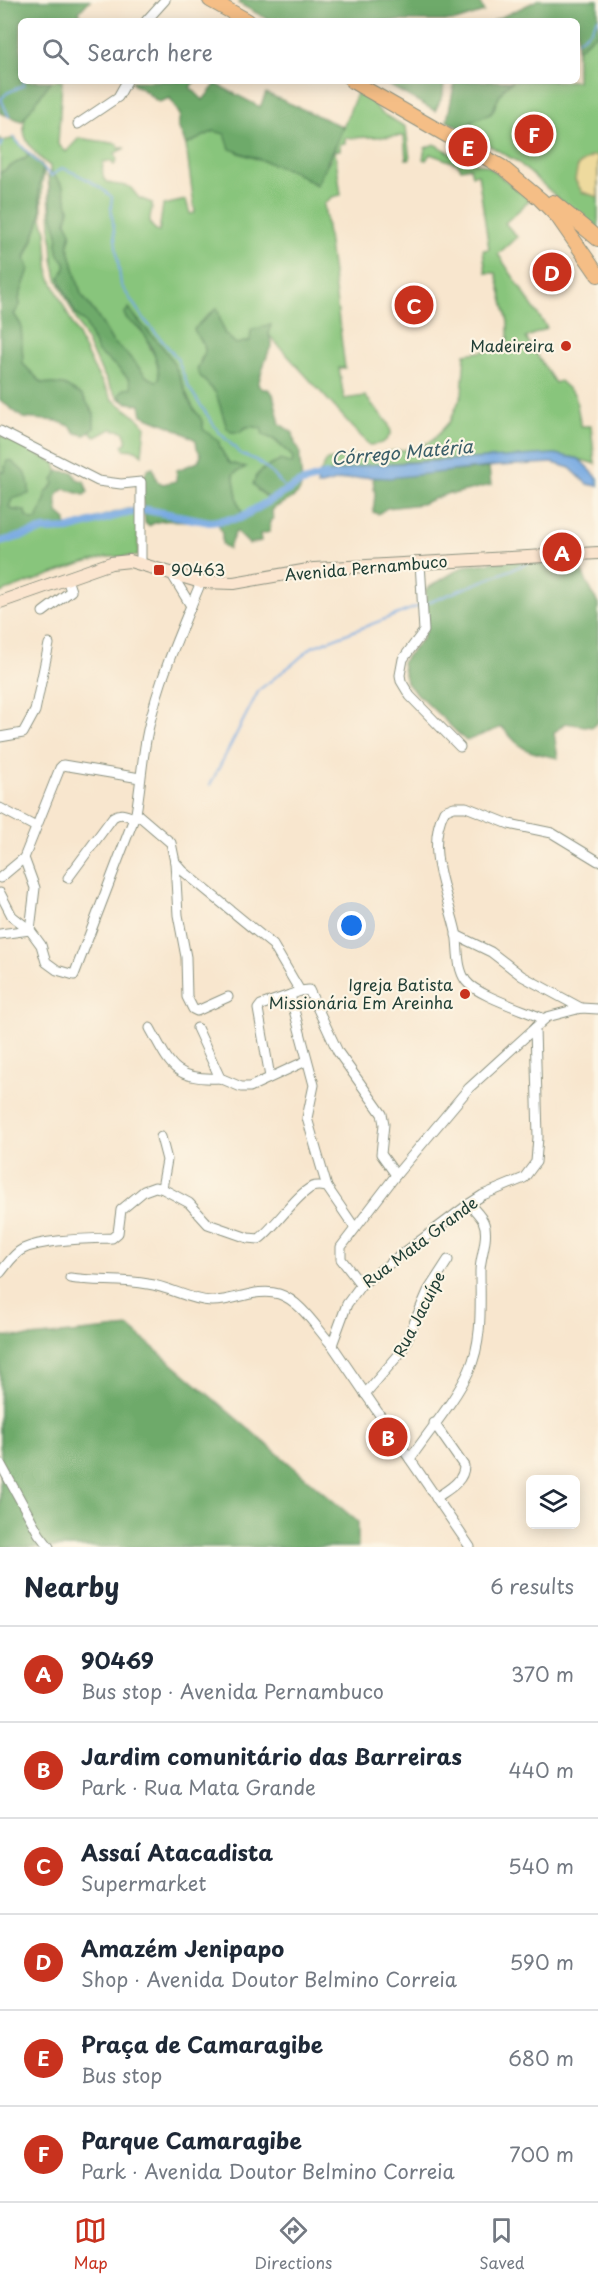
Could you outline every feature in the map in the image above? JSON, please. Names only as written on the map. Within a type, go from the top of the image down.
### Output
[{"type":"main road","points":[[210,0],[243,18]]},
{"type":"main road","points":[[357,84],[502,167],[557,216],[597,272]]},
{"type":"main road","points":[[372,84],[511,165],[598,238]]},
{"type":"street","points":[[149,18],[165,0]]},
{"type":"street","points":[[78,124],[118,97],[125,84]]},
{"type":"street","points":[[0,431],[98,481],[121,484],[141,482],[141,564]]},
{"type":"street","name":"Avenida Pernambuco","points":[[0,602],[111,563],[130,561],[201,582],[234,583],[314,569],[598,553]]},
{"type":"street","points":[[420,562],[424,631],[404,659],[400,675],[401,681],[410,696],[460,747]]},
{"type":"street","points":[[171,573],[191,606]]},
{"type":"street","points":[[44,612],[71,591],[67,579]]},
{"type":"street","points":[[0,893],[12,916],[30,930],[41,945],[46,962],[74,975],[135,815],[144,747],[158,691],[201,582]]},
{"type":"street","points":[[0,737],[23,733],[35,711],[49,644]]},
{"type":"street","points":[[0,878],[24,858],[63,765],[140,778]]},
{"type":"street","points":[[544,1018],[471,986],[465,980],[436,854],[438,825],[444,811],[454,807],[466,807],[509,824],[552,832],[598,861]]},
{"type":"street","points":[[0,808],[36,827]]},
{"type":"street","points":[[68,878],[113,817],[118,814],[135,815],[171,843],[175,862],[178,915],[186,957],[187,997],[193,1009],[197,1011],[228,997]]},
{"type":"street","points":[[24,858],[35,888],[30,930]]},
{"type":"street","points":[[175,862],[207,892],[269,940],[305,990],[338,1052],[357,1081],[379,1108],[384,1124],[381,1154],[393,1179]]},
{"type":"street","points":[[0,934],[30,930]]},
{"type":"street","points":[[456,933],[491,952],[522,976],[581,1008]]},
{"type":"street","points":[[270,1077],[259,1006],[305,990]]},
{"type":"street","points":[[290,995],[314,1085],[307,1118],[327,1187],[355,1228]]},
{"type":"street","points":[[360,1285],[341,1259],[341,1247],[459,1098],[544,1018],[581,1008],[598,1009]]},
{"type":"street","points":[[150,1028],[174,1068],[196,1079],[220,1078],[241,1087],[250,1087],[306,1061]]},
{"type":"street","points":[[197,1028],[220,1078]]},
{"type":"street","name":"Rua Mata Grande","points":[[332,1345],[347,1304],[360,1285],[469,1204],[483,1195],[524,1178],[536,1162],[538,1137],[535,1028]]},
{"type":"street","points":[[161,1137],[167,1160],[162,1188]]},
{"type":"street","points":[[0,1273],[15,1254],[24,1248],[64,1240],[112,1238],[118,1233],[121,1210],[144,1191],[155,1187],[162,1188],[189,1203],[208,1224],[248,1238],[259,1239],[303,1194],[313,1187],[327,1187]]},
{"type":"street","points":[[410,1459],[469,1370],[476,1349],[481,1293],[480,1270],[486,1228],[482,1218],[469,1204]]},
{"type":"street","name":"Rua Jacuípe","points":[[365,1394],[402,1352],[428,1291],[448,1260]]},
{"type":"street","points":[[70,1278],[146,1283],[207,1301],[231,1300],[258,1293],[279,1294],[298,1306],[332,1345],[470,1547]]},
{"type":"street","points":[[434,1423],[464,1467],[460,1479],[436,1498]]},
{"type":"street","points":[[0,1463],[39,1534],[50,1547]]},
{"type":"green space","points":[[0,0],[90,0],[79,12],[82,18],[18,18],[18,84],[49,84],[22,121],[0,113]]},
{"type":"green space","points":[[240,0],[479,0],[484,12],[465,18],[266,18],[238,3]]},
{"type":"green space","points":[[538,0],[598,0],[598,32],[580,47],[580,18],[499,18]]},
{"type":"green space","points":[[598,32],[598,234],[518,162],[466,132],[472,121],[491,114],[508,84],[580,84],[580,47]]},
{"type":"green space","points":[[48,84],[62,84],[58,144],[66,152],[79,138],[118,144],[118,148],[125,148],[115,153],[117,161],[114,165],[111,161],[103,162],[103,176],[111,184],[130,187],[139,198],[152,203],[150,222],[159,232],[163,205],[186,200],[190,214],[195,213],[186,145],[214,131],[225,134],[239,153],[293,171],[316,185],[330,160],[357,93],[370,99],[381,113],[406,127],[410,159],[406,159],[404,136],[345,138],[345,143],[340,144],[340,150],[335,151],[341,195],[332,197],[324,204],[345,368],[339,368],[344,399],[365,396],[388,423],[391,432],[385,441],[369,445],[269,335],[270,325],[250,341],[236,344],[224,333],[217,308],[199,323],[200,341],[204,344],[205,352],[200,361],[201,377],[216,393],[227,428],[243,429],[251,426],[261,428],[293,457],[292,464],[282,462],[272,464],[255,477],[257,490],[271,500],[243,516],[233,474],[245,467],[229,463],[220,448],[203,430],[201,419],[164,349],[129,308],[136,325],[147,337],[150,348],[158,361],[159,381],[156,381],[147,377],[112,341],[81,294],[68,246],[71,232],[66,222],[69,209],[63,186],[50,171],[50,166],[39,157],[25,137],[25,120],[38,96]]},
{"type":"green space","points":[[192,84],[190,87],[203,100],[216,84],[260,107],[266,93],[343,127],[317,185],[293,171],[230,149],[225,134],[214,131],[186,145],[178,126],[180,115],[170,98],[159,102],[142,88],[134,85]]},
{"type":"green space","points":[[386,84],[444,84],[443,95],[435,111]]},
{"type":"green space","points":[[454,84],[508,84],[490,114],[472,121],[466,131],[447,121]]},
{"type":"green space","points":[[0,138],[3,141],[15,138],[29,156],[0,173]]},
{"type":"green space","points":[[434,144],[464,160],[488,166],[530,200],[505,223],[517,237],[498,254],[547,328],[526,338],[555,383],[560,381],[575,395],[581,426],[591,426],[595,464],[572,457],[413,461],[319,475],[327,460],[417,448],[433,440],[450,421],[462,394],[465,354],[508,348],[508,322],[496,273],[486,273],[483,250],[489,249],[478,174],[472,175],[470,167],[461,169],[458,164],[430,154],[426,160],[423,159],[425,148]]},
{"type":"green space","points":[[28,152],[42,166],[39,191],[41,215],[25,258],[29,269],[19,298],[20,305],[14,314],[21,325],[23,364],[42,383],[64,385],[82,395],[94,414],[94,428],[85,435],[76,433],[70,426],[57,421],[23,418],[0,400],[0,173],[29,156]]},
{"type":"green space","points":[[41,163],[45,170],[42,184],[42,218],[46,232],[49,275],[94,369],[112,399],[145,426],[142,455],[136,450],[124,449],[122,445],[126,443],[126,438],[123,431],[111,429],[96,437],[90,432],[94,428],[94,414],[64,385],[42,383],[23,364],[21,325],[14,314],[20,305],[19,298],[29,269],[25,259],[34,237],[41,209],[39,187],[43,171]]},
{"type":"green space","points":[[50,171],[63,186],[69,209],[66,222],[71,232],[68,246],[81,294],[112,341],[147,377],[159,380],[156,359],[143,332],[125,317],[124,314],[129,308],[168,354],[191,405],[201,419],[203,429],[219,442],[229,463],[246,467],[233,474],[243,516],[270,500],[253,484],[257,475],[280,460],[292,464],[293,457],[275,440],[263,435],[261,428],[250,427],[241,432],[231,432],[227,428],[216,393],[197,370],[205,348],[194,329],[217,308],[224,333],[236,344],[250,341],[251,330],[271,325],[269,335],[272,345],[258,385],[273,394],[280,424],[293,433],[299,450],[302,480],[297,495],[274,508],[273,519],[270,521],[270,532],[260,534],[261,541],[249,544],[236,531],[228,549],[222,544],[222,534],[218,523],[172,520],[149,526],[145,523],[142,487],[145,473],[149,468],[153,468],[157,481],[163,484],[176,481],[177,470],[198,462],[201,455],[196,440],[142,415],[140,405],[125,402],[119,395],[124,389],[132,388],[129,379],[98,352],[85,323],[76,314],[61,283],[60,277],[65,269],[65,262],[59,255],[57,245],[58,234],[52,213],[48,175]]},
{"type":"green space","points":[[48,175],[52,213],[58,234],[57,245],[59,255],[65,262],[65,269],[60,277],[61,283],[76,314],[85,323],[98,352],[129,379],[133,388],[119,395],[125,402],[118,398],[96,361],[57,279],[53,259]]},
{"type":"green space","points":[[0,435],[55,463],[57,472],[53,480],[54,484],[50,488],[37,520],[31,520],[20,509],[13,510],[9,507],[12,499],[22,495],[5,467],[5,472],[0,472]]},
{"type":"green space","points":[[10,460],[26,474],[29,494],[12,499],[9,507],[13,510],[25,511],[26,516],[31,520],[37,520],[46,498],[45,494],[54,484],[53,480],[58,471],[73,472],[77,479],[84,481],[88,492],[84,495],[65,489],[57,496],[58,513],[66,520],[66,526],[0,539],[0,472],[5,472],[6,462]]},
{"type":"green space","points":[[489,468],[491,485],[449,493],[421,504],[387,508],[378,514],[373,512],[375,495],[373,478]]},
{"type":"green space","points":[[127,509],[139,509],[138,556],[107,557],[80,564],[0,593],[0,539],[48,528],[62,528]]},
{"type":"green space","points":[[519,559],[578,564],[598,604],[598,722],[592,727],[565,723],[554,733],[558,758],[526,750],[515,742],[502,727],[466,741],[406,683],[402,662],[423,638],[426,589],[464,566]]},
{"type":"green space","points":[[129,1327],[358,1522],[358,1547],[0,1547],[0,1336],[31,1337]]},
{"type":"sand","points":[[592,156],[598,156],[598,197],[582,192],[575,180],[578,165]]},
{"type":"water","points":[[555,454],[579,459],[598,478],[598,486],[587,484],[570,468],[553,463],[497,466],[390,478],[367,477],[340,480],[317,486],[319,475],[368,465]]},
{"type":"waterway","points":[[580,39],[591,30],[598,18]]},
{"type":"waterway","points":[[9,117],[1,99],[24,84]]},
{"type":"waterway","points":[[13,137],[51,176],[62,168],[89,180],[112,197],[111,207],[121,285],[143,318],[177,358],[188,386],[218,431],[241,454],[256,460],[273,474],[287,490]]},
{"type":"waterway","points":[[0,147],[3,141]]},
{"type":"waterway","name":"Córrego Matéria","points":[[0,542],[43,530],[69,529],[126,513],[147,510],[210,522],[240,518],[300,483],[326,475]]},
{"type":"waterway","points":[[425,604],[528,563]]},
{"type":"waterway","points":[[210,785],[259,690],[312,647],[419,606]]},
{"type":"waterway","points":[[478,1207],[483,1204]]},
{"type":"place","name":"Parque Camaragibe","points":[[534,134]]},
{"type":"place","name":"Praça de Camaragibe","points":[[468,147]]},
{"type":"place","name":"Amazém Jenipapo","points":[[552,272]]},
{"type":"place","name":"Assaí Atacadista","points":[[414,305]]},
{"type":"place","name":"Madeireira","points":[[566,346]]},
{"type":"place","name":"90469","points":[[562,552]]},
{"type":"place","name":"90463","points":[[159,570]]},
{"type":"place","name":"Igreja Batista Missionária Em Areinha","points":[[465,994]]},
{"type":"place","name":"Jardim comunitário das Barreiras","points":[[388,1437]]}]
